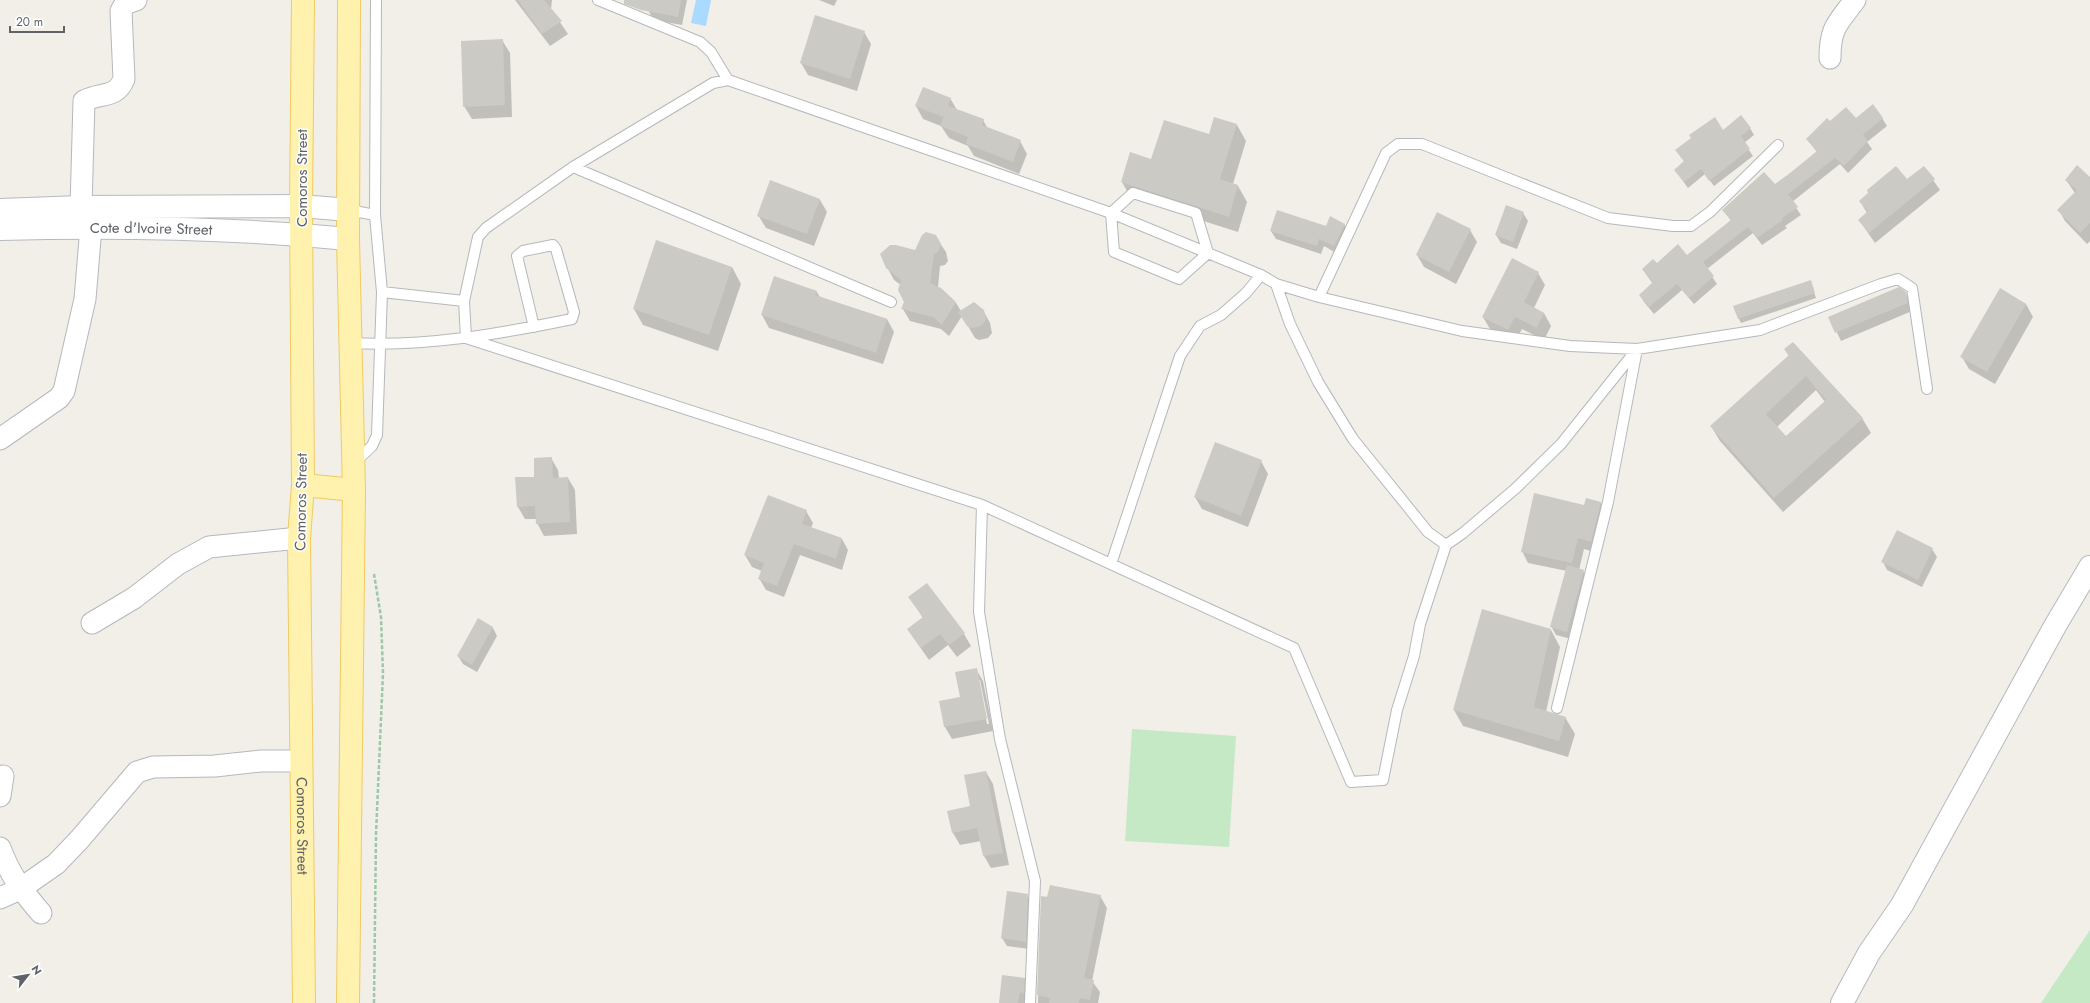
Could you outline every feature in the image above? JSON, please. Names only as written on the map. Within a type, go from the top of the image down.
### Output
[{"type":"main road","name":"Comoros Street","points":[[304,0],[301,206],[303,485],[300,538],[304,1003]]},
{"type":"main road","points":[[348,1003],[354,490],[348,239],[349,0]]},
{"type":"main road","name":"Cote d'Ivoire Street","points":[[0,210],[81,207],[301,206],[349,210]]},
{"type":"main road","name":"Cote d'Ivoire Street","points":[[0,229],[91,227],[302,234],[348,239]]},
{"type":"main road","points":[[303,485],[354,490]]},
{"type":"main road","points":[[1842,1003],[1869,953],[1902,905],[2055,626],[2090,567]]},
{"type":"street","points":[[81,207],[84,101],[92,97],[111,93],[120,88],[124,79],[121,11],[125,4],[136,0]]},
{"type":"street","points":[[1830,58],[1830,39],[1834,29],[1855,0]]},
{"type":"street","points":[[0,439],[59,398],[64,391],[85,299],[91,227]]},
{"type":"street","points":[[92,623],[134,598],[178,564],[209,547],[300,538]]},
{"type":"street","points":[[0,898],[20,889],[56,864],[79,840],[137,772],[153,767],[215,766],[261,761],[302,761]]},
{"type":"street","points":[[0,848],[8,869],[20,889],[41,913]]},
{"type":"lane","points":[[353,464],[372,446],[377,435],[382,292],[375,215],[376,0]]},
{"type":"lane","points":[[598,0],[700,42],[712,52],[728,80]]},
{"type":"lane","points":[[466,338],[464,302],[478,237],[486,228],[573,167],[713,83],[728,80],[1111,213],[1261,275],[1276,284],[1319,297],[1462,331],[1570,346],[1638,349],[1760,330],[1881,284],[1898,279],[1912,288],[1928,389]]},
{"type":"lane","points":[[1319,297],[1386,153],[1398,144],[1422,144],[1608,218],[1685,226],[1691,226],[1710,212],[1778,145]]},
{"type":"lane","points":[[573,167],[891,302]]},
{"type":"lane","points":[[1111,213],[1133,193],[1196,213],[1208,253]]},
{"type":"lane","points":[[349,210],[375,215]]},
{"type":"lane","points":[[1111,213],[1114,252],[1179,279],[1208,253]]},
{"type":"lane","points":[[351,344],[380,344],[466,338],[534,327],[572,319],[574,316],[556,249],[552,245],[523,251],[517,256],[534,327]]},
{"type":"lane","points":[[1111,564],[1180,356],[1200,326],[1221,315],[1246,293],[1261,275]]},
{"type":"lane","points":[[1276,284],[1290,324],[1318,382],[1354,439],[1428,532],[1446,545]]},
{"type":"lane","points":[[382,292],[464,302]]},
{"type":"lane","points":[[466,338],[982,505],[1294,648],[1351,782],[1383,780],[1396,710],[1414,656],[1420,624],[1446,545],[1463,533],[1515,489],[1561,444],[1638,349]]},
{"type":"lane","points":[[1557,708],[1608,502],[1638,349]]},
{"type":"lane","points":[[982,505],[979,612],[1000,739],[1034,882],[1030,1003]]},
{"type":"green space","points":[[1132,729],[1236,736],[1229,847],[1125,841]]},
{"type":"green space","points":[[2090,930],[2090,1003],[2041,1003]]},
{"type":"water","points":[[696,0],[711,0],[706,26],[691,23]]},
{"type":"building","points":[[518,0],[544,0],[562,21],[542,34]]},
{"type":"building","points":[[624,0],[681,0],[678,17],[641,10],[624,4]]},
{"type":"building","points":[[815,15],[865,31],[850,79],[800,63]]},
{"type":"building","points":[[503,39],[505,105],[463,107],[461,41]]},
{"type":"building","points":[[923,87],[951,98],[948,106],[984,119],[982,125],[1021,140],[1013,162],[966,144],[968,137],[940,126],[947,108],[943,117],[915,106]]},
{"type":"building","points":[[1873,104],[1883,118],[1863,135],[1868,141],[1844,166],[1835,158],[1788,194],[1798,207],[1782,218],[1783,220],[1757,238],[1748,227],[1703,262],[1714,276],[1689,298],[1677,284],[1649,307],[1639,295],[1653,282],[1642,269],[1653,259],[1657,263],[1678,244],[1687,255],[1731,220],[1722,210],[1764,172],[1775,184],[1817,151],[1806,139],[1827,118],[1830,121],[1846,107],[1856,118]]},
{"type":"building","points":[[1741,115],[1751,128],[1741,136],[1750,149],[1709,181],[1701,169],[1684,182],[1674,170],[1684,161],[1675,150],[1691,138],[1689,135],[1715,117],[1723,130]]},
{"type":"building","points":[[1214,117],[1237,124],[1220,179],[1238,185],[1229,217],[1121,182],[1130,152],[1151,159],[1164,120],[1209,134]]},
{"type":"building","points":[[2077,165],[2090,177],[2090,223],[2080,233],[2057,210],[2077,190],[2065,180]]},
{"type":"building","points":[[1896,166],[1907,179],[1924,166],[1935,179],[1869,233],[1858,220],[1868,211],[1859,201],[1868,193],[1867,190]]},
{"type":"building","points":[[770,180],[820,199],[807,234],[757,216]]},
{"type":"building","points":[[1506,205],[1524,212],[1513,242],[1495,235]]},
{"type":"building","points":[[1277,210],[1326,226],[1330,216],[1345,224],[1334,246],[1319,239],[1317,246],[1270,231]]},
{"type":"building","points":[[1437,212],[1471,229],[1449,272],[1416,255]]},
{"type":"building","points":[[926,232],[936,235],[941,244],[938,252],[934,254],[930,283],[941,288],[956,302],[942,325],[933,317],[901,309],[904,302],[898,290],[901,280],[886,268],[880,254],[890,245],[915,250],[922,235]]},
{"type":"building","points":[[656,240],[732,267],[709,335],[633,309]]},
{"type":"building","points":[[1512,258],[1539,272],[1524,302],[1544,313],[1537,328],[1515,317],[1508,330],[1482,317]]},
{"type":"building","points":[[774,276],[817,291],[815,295],[887,319],[876,353],[761,315]]},
{"type":"building","points":[[1811,280],[1815,293],[1738,319],[1733,306]]},
{"type":"building","points":[[1899,287],[1906,292],[1908,303],[1835,333],[1828,317]]},
{"type":"building","points":[[2000,288],[2026,304],[1987,372],[1960,357]]},
{"type":"building","points":[[974,302],[984,310],[986,320],[981,326],[971,328],[967,326],[958,312]]},
{"type":"building","points":[[1793,342],[1863,418],[1774,498],[1710,426],[1789,355],[1784,349]],"holes":[[[1806,376],[1826,400],[1786,436],[1766,414]]]},
{"type":"building","points":[[1215,442],[1262,460],[1241,516],[1194,497]]},
{"type":"building","points":[[552,457],[553,478],[568,477],[570,522],[536,524],[535,506],[517,507],[515,477],[534,477],[534,458]]},
{"type":"building","points":[[1534,493],[1584,505],[1586,498],[1601,502],[1591,542],[1578,538],[1572,563],[1521,552]]},
{"type":"building","points":[[768,495],[807,510],[802,524],[842,538],[836,559],[794,544],[777,586],[758,579],[764,563],[744,555]]},
{"type":"building","points":[[1897,530],[1933,548],[1918,580],[1881,562]]},
{"type":"building","points":[[1567,565],[1584,570],[1567,632],[1550,627]]},
{"type":"building","points":[[927,583],[965,633],[949,645],[940,634],[921,648],[907,629],[923,617],[908,597]]},
{"type":"building","points":[[1482,609],[1551,629],[1534,707],[1566,717],[1559,741],[1453,710]]},
{"type":"building","points":[[478,618],[493,627],[472,665],[457,656]]},
{"type":"building","points":[[977,668],[987,719],[944,727],[939,701],[960,697],[955,672]]},
{"type":"building","points":[[986,771],[1003,853],[983,856],[977,828],[952,833],[947,811],[970,806],[964,775]]},
{"type":"building","points":[[1050,885],[1101,895],[1084,978],[1094,980],[1090,1000],[1080,998],[1079,1003],[1049,1003],[1050,998],[1037,995],[1041,896],[1047,897]]},
{"type":"building","points":[[1007,891],[1028,894],[1026,942],[1001,938]]},
{"type":"building","points":[[1002,975],[1025,978],[1024,993],[1020,992],[1018,1003],[999,1003]]}]
